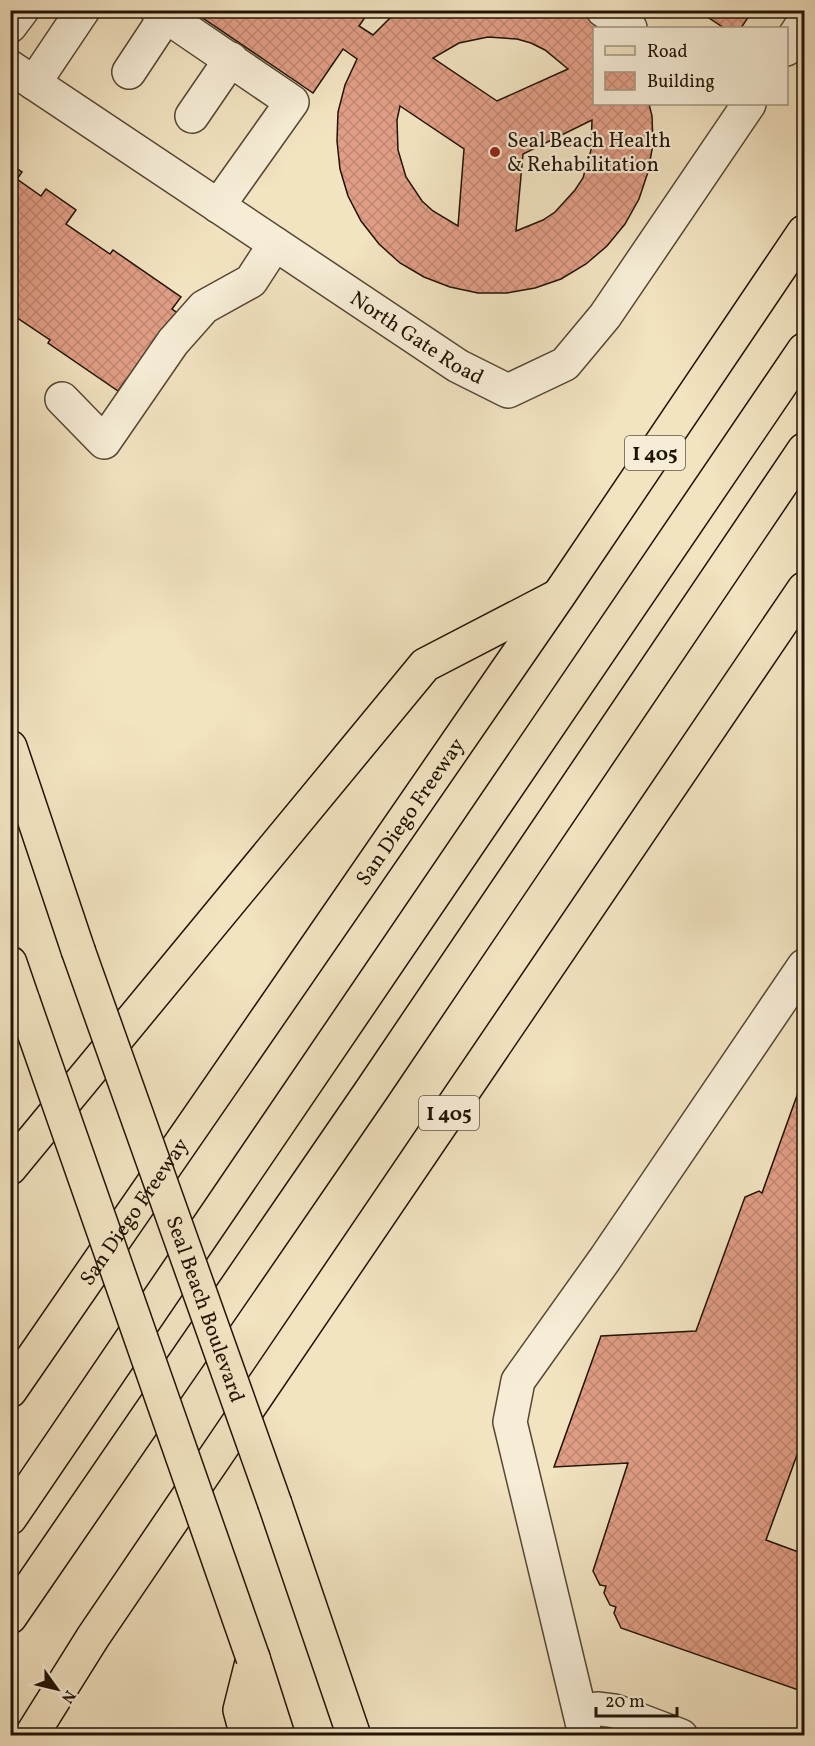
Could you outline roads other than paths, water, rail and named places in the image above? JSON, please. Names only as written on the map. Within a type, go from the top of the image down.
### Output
[{"type":"main road","name":"San Diego Freeway","points":[[10,1391],[559,595],[804,232]]},
{"type":"main road","points":[[10,1518],[804,350]]},
{"type":"main road","points":[[10,1617],[359,1108],[804,450]]},
{"type":"main road","name":"I 405","points":[[36,1730],[106,1617],[804,589]]},
{"type":"main road","points":[[10,1168],[425,665],[559,595]]},
{"type":"main road","name":"Seal Beach Boulevard","points":[[10,747],[78,950],[275,1504],[354,1736]]},
{"type":"main road","points":[[10,963],[253,1658],[278,1736]]},
{"type":"main road","points":[[247,1736],[240,1710],[253,1658]]},
{"type":"street","points":[[10,27],[22,10]]},
{"type":"street","points":[[22,75],[83,10]]},
{"type":"street","points":[[603,10],[628,27]]},
{"type":"street","points":[[129,72],[162,13],[292,102],[218,206]]},
{"type":"street","points":[[788,46],[804,22]]},
{"type":"street","points":[[192,116],[231,59]]},
{"type":"street","name":"North Gate Road","points":[[22,75],[458,366],[508,391],[565,364],[598,324],[746,105]]},
{"type":"street","points":[[62,399],[104,442],[173,342],[204,307],[251,281],[274,244]]},
{"type":"street","points":[[579,1728],[510,1422],[518,1381],[612,1250],[804,966]]},
{"type":"street","points":[[579,1728],[599,1709],[615,1711],[681,1736]]},
{"type":"place","name":"Seal Beach Health & Rehabilitation","points":[[495,152]]}]
